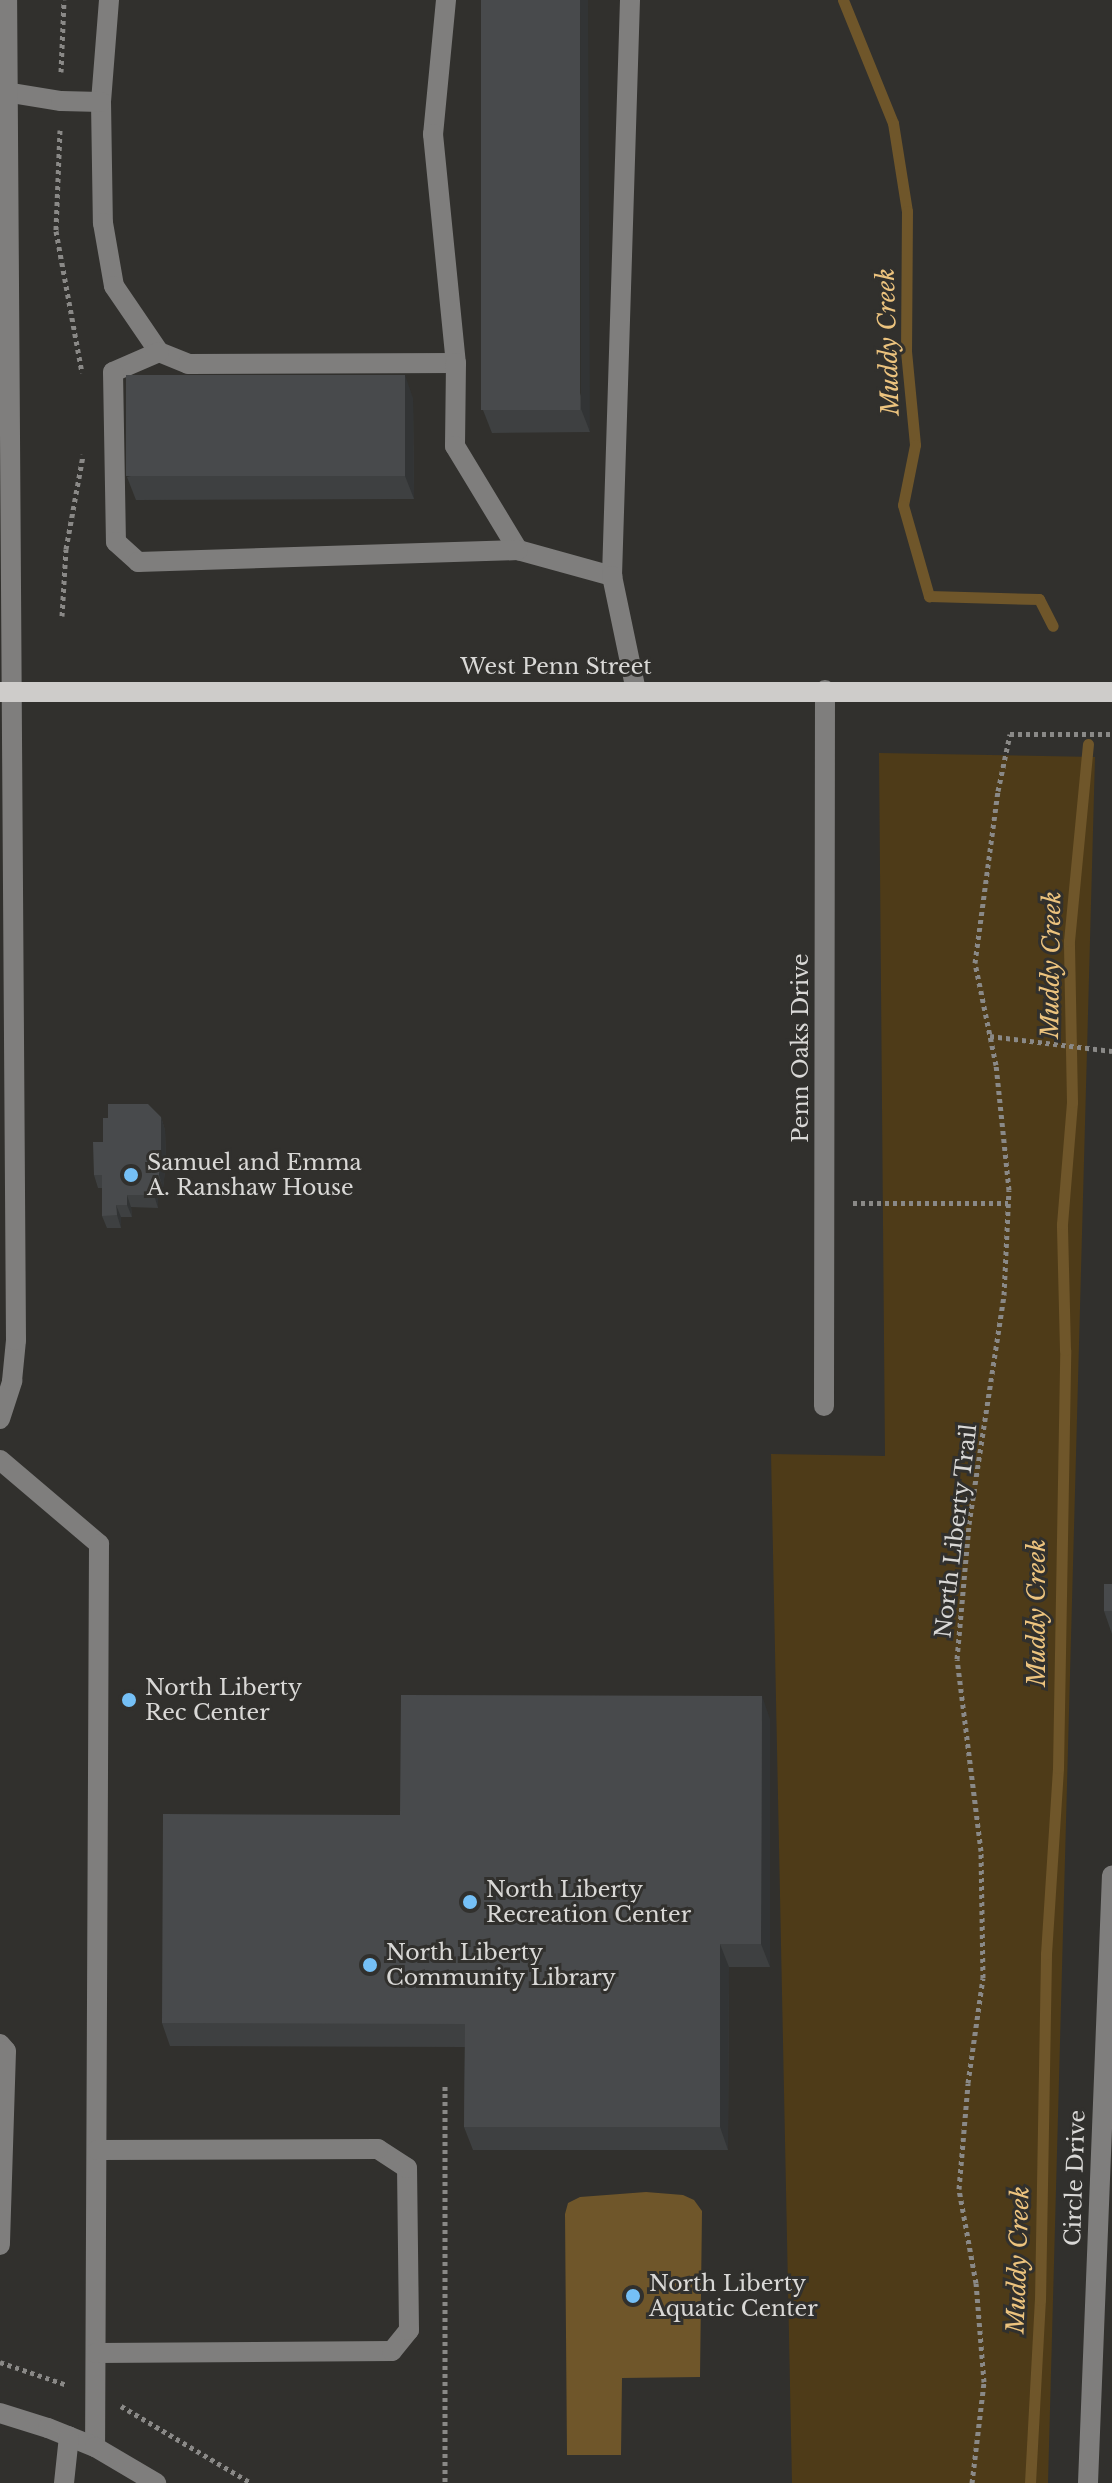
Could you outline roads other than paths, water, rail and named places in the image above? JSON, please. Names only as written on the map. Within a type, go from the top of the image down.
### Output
[{"type":"main road","name":"West Penn Street","points":[[7,692],[1112,692]]},
{"type":"street","points":[[0,1419],[12,1381],[16,1340],[8,1167],[4,91],[7,0]]},
{"type":"street","points":[[109,0],[101,102],[103,223],[114,286],[159,352],[188,364],[456,363]]},
{"type":"street","points":[[446,0],[433,134],[456,363],[455,446],[518,550]]},
{"type":"street","points":[[630,0],[612,576],[636,691]]},
{"type":"street","points":[[4,91],[61,101],[101,102]]},
{"type":"street","points":[[159,352],[113,372],[116,542],[138,562],[518,550],[612,576]]},
{"type":"street","name":"Penn Oaks Drive","points":[[824,1406],[825,690]]},
{"type":"street","points":[[0,1460],[99,1544],[95,2447]]},
{"type":"street","name":"Circle Drive","points":[[1088,2483],[1105,2208],[1112,1875]]},
{"type":"street","points":[[0,2044],[6,2051],[0,2245]]},
{"type":"street","points":[[96,2353],[392,2351],[409,2330],[407,2168],[378,2149],[97,2150]]},
{"type":"street","points":[[0,2413],[95,2447],[156,2483]]},
{"type":"street","points":[[64,2483],[69,2436]]},
{"type":"waterway","name":"Muddy Creek","points":[[843,0],[893,123],[907,211],[906,351],[915,445],[903,505],[929,596],[1039,599],[1053,626]]},
{"type":"waterway","name":"Muddy Creek","points":[[1030,2483],[1040,2300],[1046,1954],[1058,1768],[1065,1350],[1062,1224],[1072,1102],[1069,941],[1088,744]]},
{"type":"place","name":"Samuel and Emma A. Ranshaw House","points":[[131,1175]]},
{"type":"place","name":"North Liberty Rec Center","points":[[129,1700]]},
{"type":"place","name":"North Liberty Recreation Center","points":[[470,1902]]},
{"type":"place","name":"North Liberty Community Library","points":[[370,1965]]},
{"type":"place","name":"North Liberty Aquatic Center","points":[[633,2296]]}]
